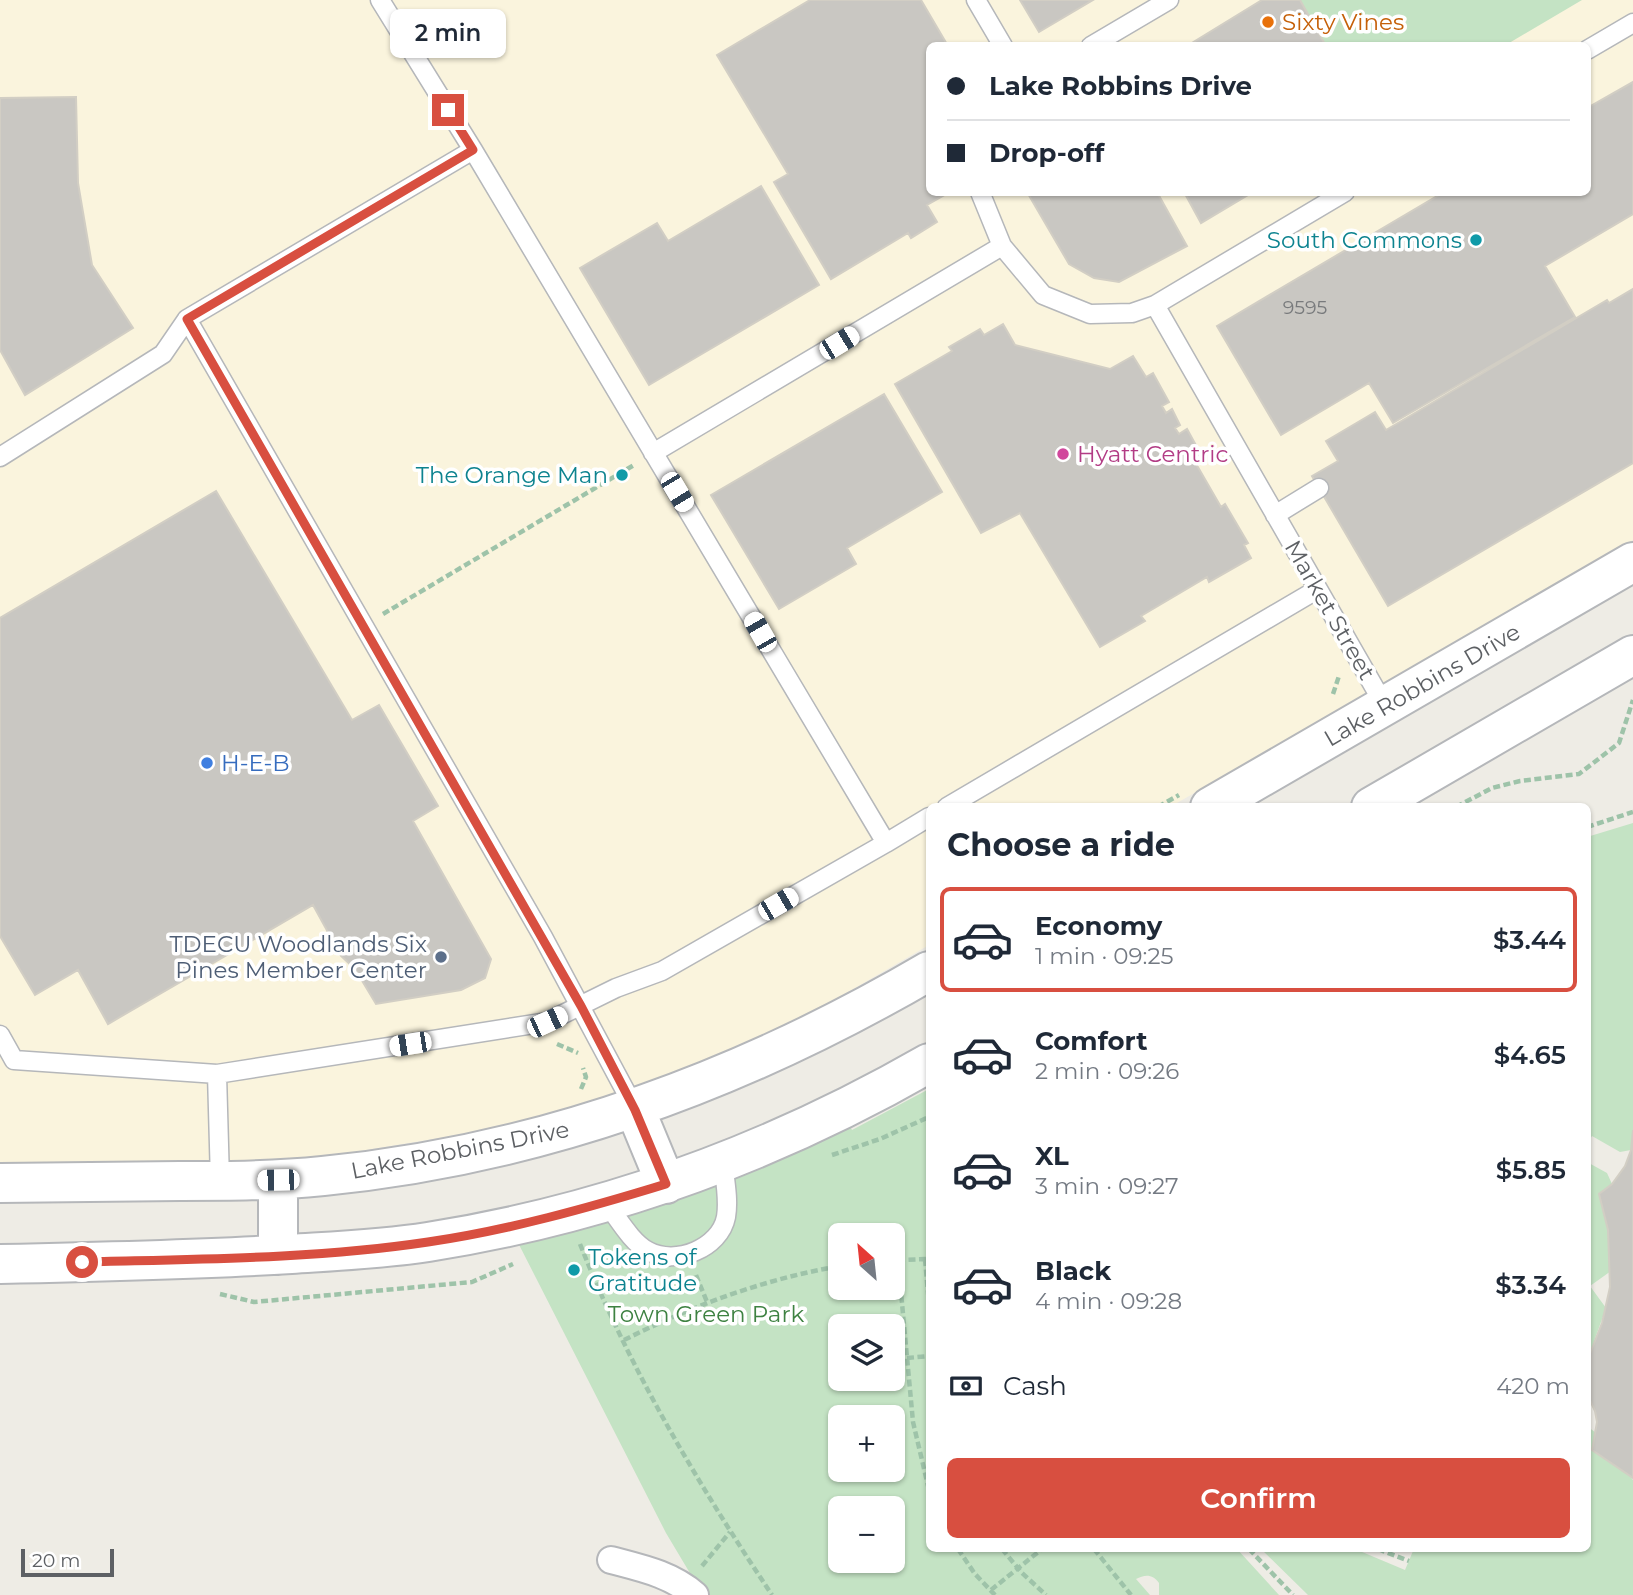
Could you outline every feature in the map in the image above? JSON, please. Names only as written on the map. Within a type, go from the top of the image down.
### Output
[{"type":"street","name":"Lake Robbins Drive","points":[[1196,800],[1385,706],[1633,562]]},
{"type":"street","points":[[1378,803],[1633,655]]},
{"type":"street","name":"Lake Robbins Drive","points":[[0,1183],[278,1180],[324,1176],[457,1155],[543,1137],[635,1110],[747,1065],[808,1036],[926,973]]},
{"type":"street","points":[[0,1264],[278,1255],[427,1242],[510,1227],[606,1203],[723,1163],[787,1137],[861,1101],[926,1065]]},
{"type":"street","points":[[635,1110],[666,1184]]},
{"type":"street","points":[[278,1180],[278,1255]]},
{"type":"street","points":[[611,1560],[659,1573],[685,1586],[695,1595]]},
{"type":"lane","points":[[380,0],[473,150],[886,843]]},
{"type":"lane","points":[[976,0],[1001,42]]},
{"type":"lane","points":[[1098,42],[1169,0]]},
{"type":"lane","points":[[1591,48],[1633,23]]},
{"type":"lane","points":[[0,457],[163,354],[187,319],[473,150]]},
{"type":"lane","points":[[982,196],[1002,246],[1043,295],[1090,314],[1110,315],[1132,313],[1155,305],[1339,196]]},
{"type":"lane","points":[[653,453],[1002,246]]},
{"type":"lane","name":"Market Street","points":[[1155,305],[1385,706]]},
{"type":"lane","points":[[187,319],[581,1006],[635,1110]]},
{"type":"lane","name":"Market Street","points":[[1275,515],[1319,488]]},
{"type":"lane","points":[[954,803],[1318,589]]},
{"type":"lane","points":[[0,1035],[14,1060],[217,1074],[547,1022],[616,988],[662,971],[926,819]]},
{"type":"lane","points":[[217,1074],[220,1181]]},
{"type":"lane","points":[[606,1203],[638,1244],[648,1251],[668,1257],[689,1254],[710,1241],[724,1224],[727,1207],[723,1163]]},
{"type":"path","points":[[364,625],[653,453]]},
{"type":"path","points":[[1333,696],[1339,677],[1336,667]]},
{"type":"path","points":[[1464,803],[1492,788],[1520,781],[1579,774],[1619,743],[1633,700]]},
{"type":"path","points":[[1591,826],[1633,812]]},
{"type":"path","points":[[547,1022],[551,1044],[561,1045],[579,1054],[586,1077],[578,1098]]},
{"type":"path","points":[[568,1212],[592,1275],[653,1400],[710,1502],[772,1595]]},
{"type":"path","points":[[905,1260],[926,1259]]},
{"type":"path","points":[[624,1340],[707,1302],[776,1280],[828,1269]]},
{"type":"path","points":[[900,1300],[916,1440],[926,1475]]},
{"type":"path","points":[[907,1358],[926,1356]]},
{"type":"path","points":[[960,1552],[975,1574],[995,1595]]},
{"type":"path","points":[[1005,1552],[1046,1595]]},
{"type":"path","points":[[990,1590],[1038,1552]]},
{"type":"path","points":[[1096,1552],[1131,1595]]},
{"type":"path","points":[[1253,1552],[1293,1595]]},
{"type":"path","points":[[1386,1552],[1409,1561]]},
{"type":"shaded area","points":[[0,0],[1633,0],[1633,540],[1177,803],[926,803],[926,947],[798,1021],[631,1090],[529,1123],[294,1162],[0,1162]]},
{"type":"green space","points":[[1300,0],[1582,0],[1511,42],[1324,42]]},
{"type":"green space","points":[[1633,823],[1633,1130],[1631,1150],[1620,1152],[1591,1138],[1591,836]]},
{"type":"green space","name":"Town Green Park","points":[[926,1091],[926,1552],[1240,1552],[1279,1595],[1159,1595],[1159,1583],[1151,1576],[1146,1576],[1136,1579],[1150,1595],[703,1595],[666,1533],[510,1227],[842,1111],[852,1130]]},
{"type":"green space","points":[[1591,1164],[1607,1173],[1612,1184],[1607,1189],[1611,1271],[1591,1285]]},
{"type":"green space","points":[[1591,1287],[1606,1308],[1591,1350]]},
{"type":"green space","points":[[1591,1429],[1633,1480],[1633,1595],[1308,1595],[1264,1552],[1362,1552],[1405,1570],[1413,1552],[1591,1552]]},
{"type":"building","points":[[810,0],[921,0],[946,42],[926,42],[926,196],[943,196],[927,205],[937,222],[911,238],[908,233],[831,279],[774,182],[788,174],[717,55]]},
{"type":"building","points":[[1020,0],[1093,0],[1039,32]]},
{"type":"building","name":"Sixty Vines","points":[[1262,0],[1300,0],[1324,42],[1194,42]]},
{"type":"building","name":"South Commons","points":[[1633,82],[1633,214],[1545,266],[1575,317],[1393,423],[1369,383],[1281,435],[1217,326],[1437,196],[1591,196],[1591,106]]},
{"type":"building","points":[[76,97],[78,183],[92,265],[133,328],[25,395],[0,350],[0,98]]},
{"type":"building","points":[[761,186],[819,285],[649,385],[580,268],[657,223],[668,241]]},
{"type":"building","points":[[1029,196],[1159,196],[1187,246],[1119,282],[1094,278],[1069,264]]},
{"type":"building","points":[[1186,196],[1246,196],[1201,223]]},
{"type":"building","points":[[1633,289],[1633,463],[1388,606],[1312,476],[1338,461],[1326,441],[1375,412],[1386,430],[1607,300],[1609,303]]},
{"type":"building","points":[[1003,324],[1015,345],[1110,369],[1133,356],[1146,377],[1153,373],[1169,402],[1162,406],[1166,413],[1172,409],[1180,425],[1175,428],[1179,434],[1187,429],[1203,458],[1195,462],[1221,507],[1225,504],[1248,543],[1244,545],[1251,558],[1209,582],[1207,577],[1141,616],[1145,621],[1100,647],[1020,513],[981,533],[895,384],[952,351],[949,347],[980,329],[984,335]]},
{"type":"building","points":[[884,394],[942,492],[847,548],[856,564],[779,609],[711,495]]},
{"type":"building","name":"H-E-B","points":[[216,491],[352,720],[379,705],[438,806],[413,821],[491,959],[485,978],[461,990],[376,1004],[355,969],[341,956],[313,905],[108,1024],[78,970],[35,995],[0,936],[0,618]]},
{"type":"building","points":[[1633,1130],[1633,1478],[1592,1450],[1597,1422],[1591,1402],[1591,1351],[1602,1323],[1610,1287],[1608,1230],[1599,1194],[1612,1184],[1625,1166],[1631,1150]]},
{"type":"place","name":"Sixty Vines","points":[[1268,22]]},
{"type":"place","name":"South Commons","points":[[1476,240]]},
{"type":"place","name":"Hyatt Centric","points":[[1063,454]]},
{"type":"place","name":"The Orange Man","points":[[622,475]]},
{"type":"place","name":"H-E-B","points":[[207,763]]},
{"type":"place","name":"TDECU Woodlands Six Pines Member Center","points":[[441,957]]},
{"type":"place","name":"Tokens of Gratitude","points":[[574,1270]]},
{"type":"route","points":[[82,1262],[278,1255],[427,1242],[510,1227],[606,1203],[666,1184],[635,1110],[581,1006],[187,319],[473,150],[448,110]]}]
